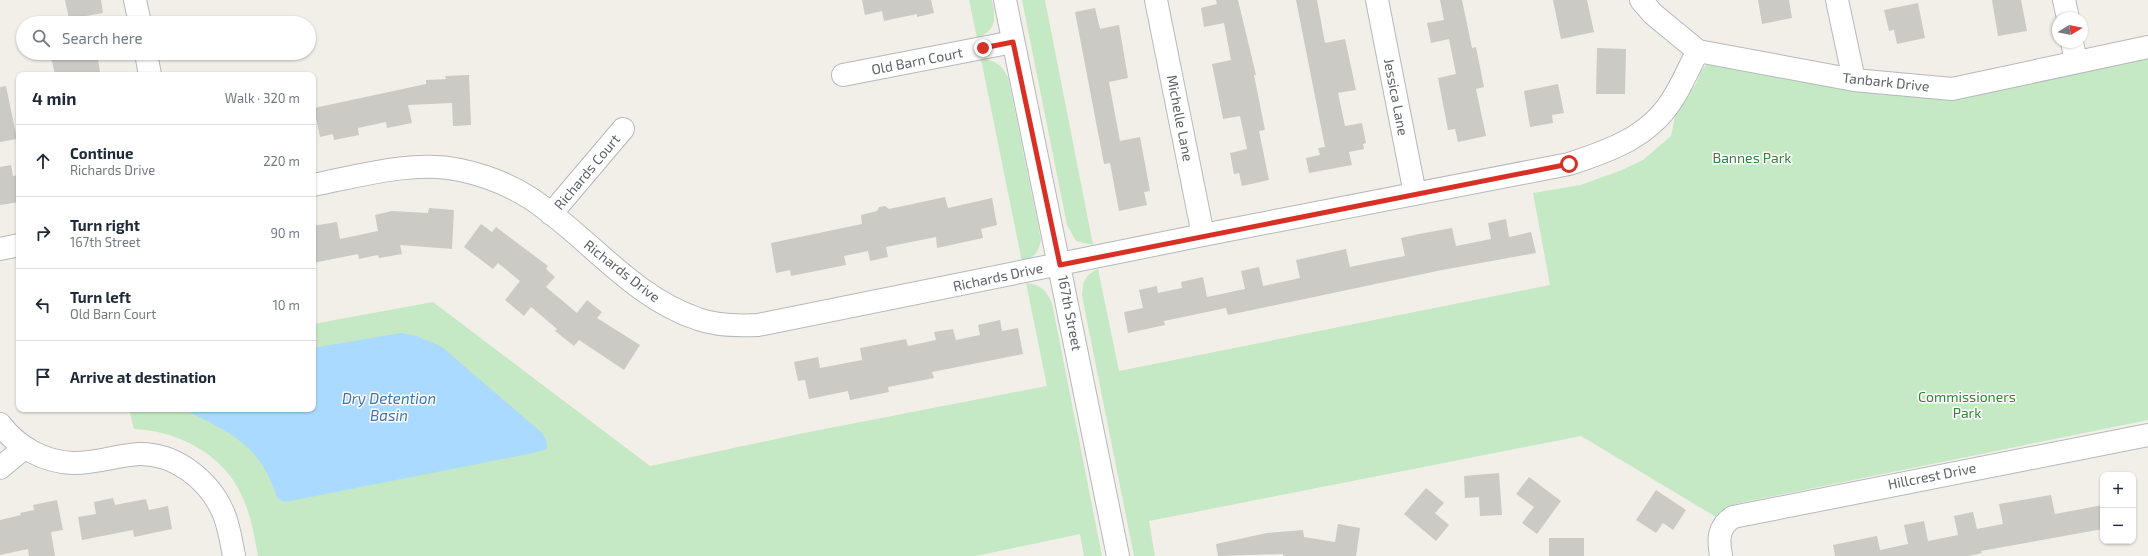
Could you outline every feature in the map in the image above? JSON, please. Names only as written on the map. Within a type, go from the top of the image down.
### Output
[{"type":"street","points":[[135,0],[138,16]]},
{"type":"street","name":"167th Street","points":[[1005,0],[1118,556]]},
{"type":"street","name":"Michelle Lane","points":[[1156,0],[1203,235]]},
{"type":"street","name":"Jessica Lane","points":[[1378,0],[1415,194]]},
{"type":"street","name":"Tanbark Drive","points":[[1641,0],[1653,14],[1698,51],[1854,80],[1952,89],[2074,52],[2148,47]]},
{"type":"street","points":[[1837,0],[1854,80]]},
{"type":"street","points":[[2064,0],[2067,12]]},
{"type":"street","name":"Old Barn Court","points":[[844,75],[1013,42]]},
{"type":"street","name":"Richards Drive","points":[[316,184],[404,168],[431,167],[458,169],[503,183],[530,198],[637,286],[658,301],[699,320],[719,324],[752,325],[776,322],[1203,235],[1569,164],[1604,153],[1626,143],[1647,128],[1671,101],[1698,51]]},
{"type":"street","points":[[147,60],[149,72]]},
{"type":"street","name":"Richards Court","points":[[551,214],[623,129]]},
{"type":"street","points":[[0,249],[16,246]]},
{"type":"street","points":[[0,424],[10,438],[37,455],[74,463],[121,455],[142,454],[161,457],[178,464],[194,475],[208,488],[217,500],[225,519],[234,556]]},
{"type":"street","name":"Hillcrest Drive","points":[[1722,556],[1719,544],[1721,528],[1733,517],[1966,469],[2148,435]]},
{"type":"street","points":[[0,468],[24,448]]},
{"type":"green space","points":[[969,0],[992,0],[994,23],[984,35],[977,38]]},
{"type":"green space","points":[[1022,0],[1045,0],[1093,245],[1076,241],[1067,225]]},
{"type":"green space","points":[[2148,56],[2148,420],[1740,503],[1729,506],[1716,517],[1581,436],[1149,521],[1155,556],[1134,556],[1082,296],[1083,286],[1087,276],[1098,269],[1119,371],[1550,285],[1533,193],[1581,185],[1622,170],[1643,160],[1671,136],[1676,112],[1696,84],[1701,71],[1708,63],[1766,75],[1897,92]]},
{"type":"green space","points":[[981,59],[998,64],[1008,77],[1041,240],[1039,248],[1035,254],[1022,262]]},
{"type":"green space","points":[[1026,283],[1036,285],[1045,291],[1052,303],[1102,556],[1084,556],[1080,534],[976,556],[258,556],[252,525],[247,509],[233,480],[223,467],[210,456],[182,439],[150,430],[134,429],[130,412],[316,412],[316,323],[433,302],[650,466],[804,433],[1047,386]]},
{"type":"water","name":"Dry Detention Basin","points":[[401,333],[417,336],[442,347],[541,432],[546,439],[547,449],[285,502],[278,499],[266,472],[257,457],[248,448],[239,440],[217,426],[189,412],[316,412],[316,347]]},
{"type":"building","points":[[65,0],[101,0],[103,13],[86,16],[68,16]]},
{"type":"building","points":[[862,0],[931,0],[934,13],[917,17],[917,14],[884,21],[882,11],[865,15]]},
{"type":"building","points":[[1216,0],[1238,0],[1256,75],[1254,75],[1265,130],[1259,131],[1269,180],[1242,186],[1239,173],[1234,174],[1230,153],[1247,149],[1240,116],[1223,119],[1212,64],[1231,60],[1224,23],[1204,27],[1201,8],[1217,4]]},
{"type":"building","points":[[1296,0],[1317,0],[1325,43],[1345,39],[1356,90],[1338,93],[1345,126],[1362,123],[1366,143],[1363,144],[1364,149],[1349,152],[1352,165],[1309,173],[1306,158],[1320,155],[1318,148],[1325,147]]},
{"type":"building","points":[[1440,0],[1462,0],[1472,48],[1476,47],[1484,87],[1476,89],[1486,136],[1458,142],[1455,129],[1448,130],[1438,78],[1456,74],[1449,39],[1431,43],[1427,23],[1444,20]]},
{"type":"building","points":[[1553,0],[1587,0],[1594,32],[1561,39]]},
{"type":"building","points":[[1758,0],[1789,0],[1792,18],[1762,24]]},
{"type":"building","points":[[1992,0],[2021,0],[2027,31],[1998,36]]},
{"type":"building","points":[[1918,3],[1925,38],[1897,44],[1894,30],[1889,31],[1884,10]]},
{"type":"building","points":[[1095,8],[1100,29],[1119,25],[1128,78],[1109,82],[1120,141],[1140,137],[1150,191],[1144,192],[1147,205],[1119,211],[1110,163],[1104,164],[1075,12]]},
{"type":"building","points":[[1597,48],[1626,49],[1625,94],[1596,94]]},
{"type":"building","points":[[52,60],[98,60],[100,72],[54,72]]},
{"type":"building","points":[[469,75],[471,125],[453,126],[452,103],[408,105],[412,123],[387,128],[386,122],[358,128],[359,135],[334,140],[333,134],[320,137],[316,118],[316,108],[426,84],[426,80],[446,79],[445,76]]},
{"type":"building","points":[[1558,84],[1564,113],[1552,115],[1553,123],[1530,127],[1524,91]]},
{"type":"building","points":[[6,86],[16,139],[0,142],[0,87]]},
{"type":"building","points":[[11,165],[13,176],[16,176],[16,202],[0,205],[0,167]]},
{"type":"building","points":[[945,197],[948,208],[992,198],[997,225],[981,229],[983,238],[937,248],[936,237],[886,247],[888,257],[870,261],[868,251],[844,256],[846,265],[791,276],[790,270],[776,273],[771,243],[862,224],[861,215],[877,211],[879,207],[885,206],[889,209]]},
{"type":"building","points":[[429,208],[454,210],[452,249],[400,245],[402,254],[379,258],[378,255],[359,259],[358,254],[316,262],[316,226],[337,222],[340,239],[378,231],[375,215],[392,211],[428,213]]},
{"type":"building","points":[[1506,219],[1509,237],[1531,232],[1536,253],[1442,270],[1228,315],[1226,308],[1164,321],[1165,325],[1128,333],[1124,312],[1143,308],[1139,290],[1157,286],[1158,293],[1182,288],[1181,282],[1203,277],[1207,297],[1245,289],[1241,271],[1259,267],[1263,286],[1300,278],[1296,260],[1346,249],[1350,267],[1405,256],[1401,238],[1419,234],[1452,228],[1456,246],[1491,239],[1488,223]]},
{"type":"building","points":[[481,224],[492,232],[496,227],[548,266],[546,269],[555,277],[546,287],[577,313],[587,300],[602,312],[597,318],[640,345],[624,370],[579,340],[574,346],[555,331],[557,329],[531,307],[524,316],[505,300],[520,281],[498,263],[493,269],[464,247]]},
{"type":"building","points":[[1000,320],[1002,331],[1018,328],[1023,354],[932,372],[934,378],[888,387],[889,392],[850,400],[848,391],[809,399],[805,380],[798,381],[794,362],[818,357],[820,368],[862,360],[860,348],[906,339],[908,346],[936,340],[934,332],[953,329],[956,340],[980,335],[978,325]]},
{"type":"building","points":[[1499,473],[1502,515],[1480,516],[1479,497],[1465,498],[1464,476]]},
{"type":"building","points":[[1529,477],[1561,501],[1537,534],[1522,523],[1534,507],[1516,494]]},
{"type":"building","points":[[1426,488],[1444,503],[1435,513],[1449,525],[1436,541],[1404,514]]},
{"type":"building","points":[[1656,490],[1686,510],[1673,530],[1663,523],[1656,533],[1636,520]]},
{"type":"building","points":[[2051,495],[2055,514],[2100,506],[2100,530],[1981,551],[1982,553],[1969,556],[1835,556],[1833,545],[1877,536],[1880,550],[1908,544],[1904,525],[1924,521],[1928,541],[1958,535],[1954,516],[1973,512],[1977,529],[2003,524],[1999,504]]},
{"type":"building","points":[[113,498],[115,505],[146,499],[149,510],[168,506],[172,529],[134,537],[133,530],[82,540],[78,517],[96,514],[94,502]]},
{"type":"building","points":[[57,500],[63,530],[51,532],[55,556],[29,556],[28,549],[0,555],[0,520],[34,510],[33,505]]},
{"type":"building","points":[[1338,524],[1360,528],[1356,556],[1283,556],[1283,554],[1218,556],[1216,544],[1267,533],[1303,530],[1304,537],[1335,542]]},
{"type":"building","points":[[1549,538],[1584,538],[1584,556],[1549,556]]},
{"type":"route","points":[[983,48],[1013,42],[1060,265],[1203,235],[1569,164]]},
{"type":"park label","name":"Bannes Park","points":[[1752,158]]},
{"type":"park label","name":"Commissioners Park","points":[[1967,406]]}]
